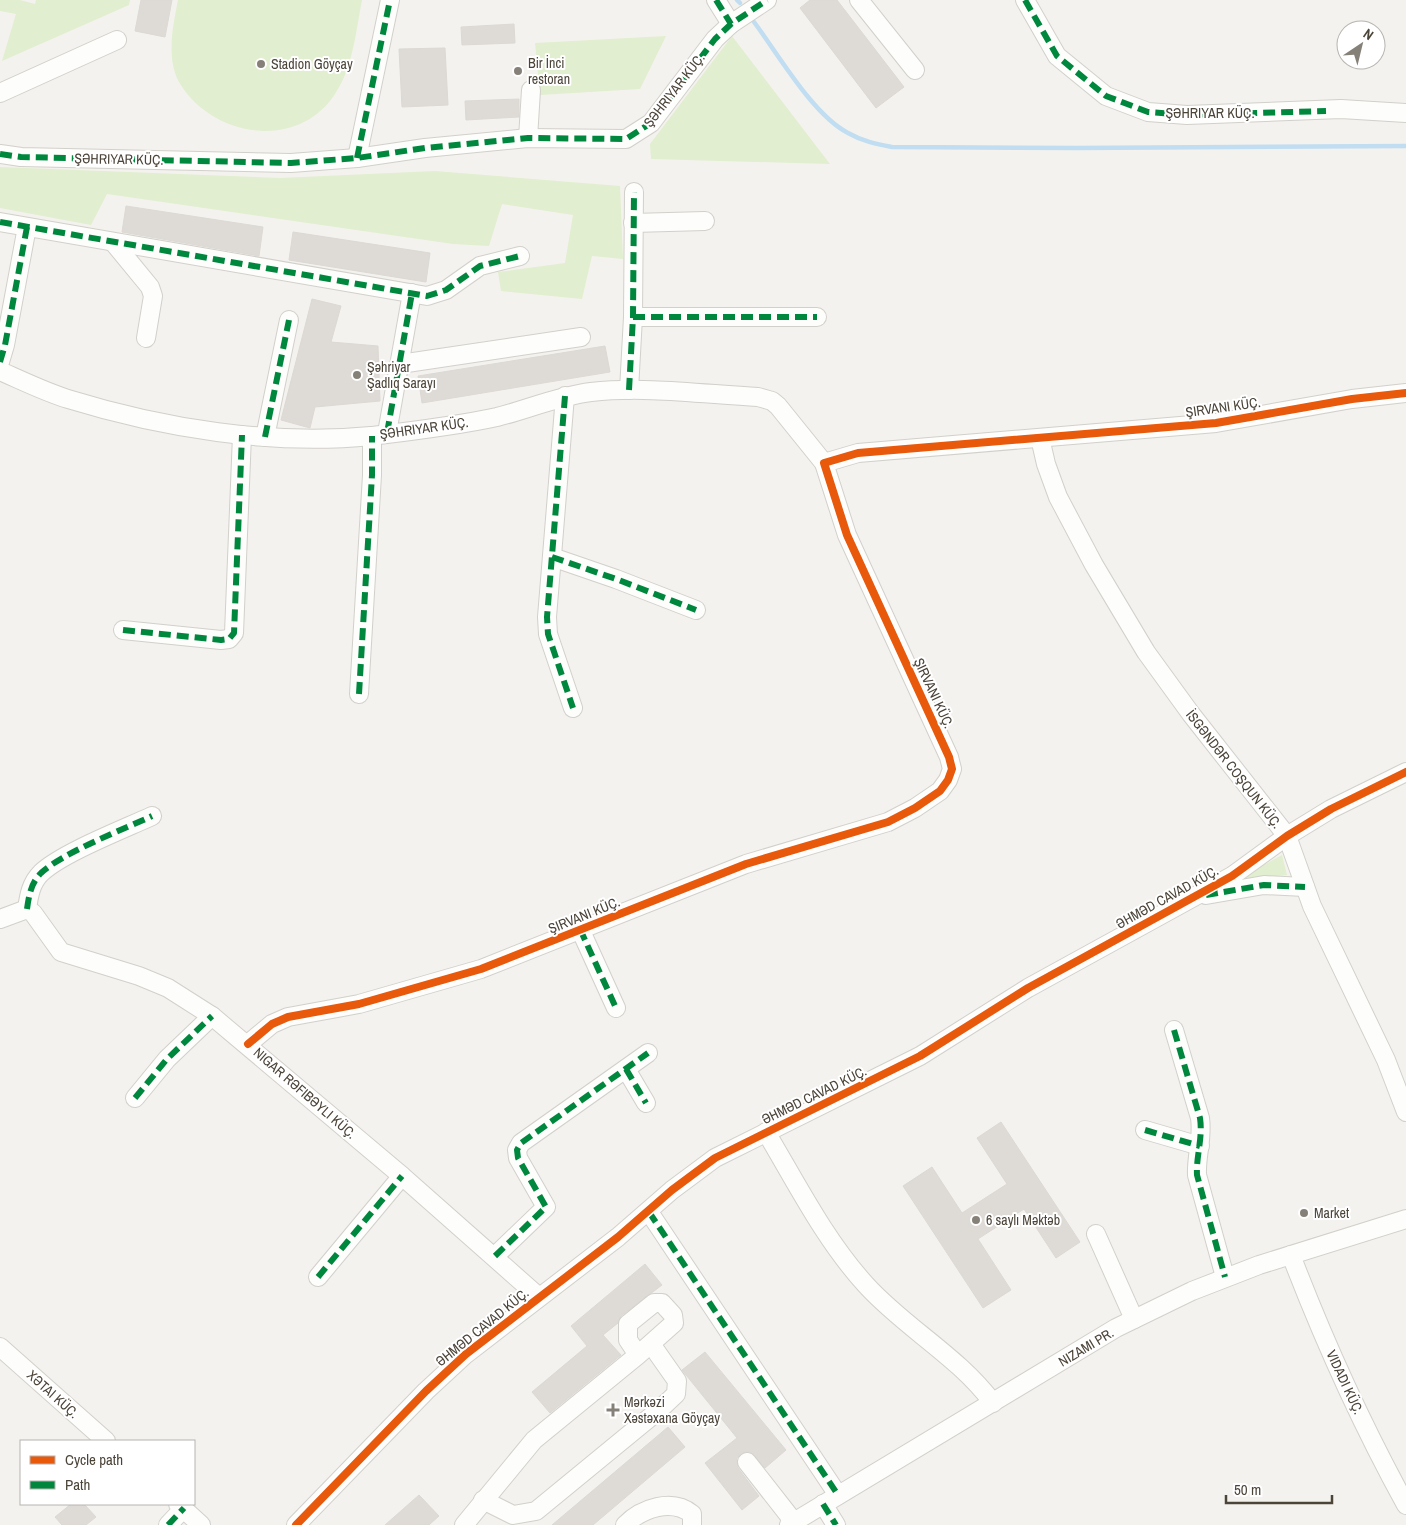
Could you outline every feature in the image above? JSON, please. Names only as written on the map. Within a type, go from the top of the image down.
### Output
[{"type":"street","points":[[357,158],[390,0]]},
{"type":"street","points":[[716,0],[731,24]]},
{"type":"street","name":"ŞƏHRIYAR KÜÇ.","points":[[0,154],[21,157],[292,163],[357,158],[424,148],[528,138],[626,139],[651,123],[715,39],[731,24],[767,0]]},
{"type":"street","points":[[859,0],[915,70]]},
{"type":"street","name":"ŞƏHRIYAR KÜÇ.","points":[[1025,0],[1056,56],[1106,96],[1148,112],[1187,115],[1341,109],[1406,114]]},
{"type":"street","points":[[0,93],[117,40]]},
{"type":"street","points":[[528,138],[531,90]]},
{"type":"street","points":[[629,390],[633,317],[634,192]]},
{"type":"street","points":[[633,223],[705,221]]},
{"type":"street","points":[[0,222],[427,296],[438,294],[480,266],[520,256]]},
{"type":"street","points":[[0,362],[6,345],[27,227]]},
{"type":"street","points":[[113,242],[150,287],[153,296],[146,338]]},
{"type":"street","points":[[359,694],[372,475],[379,434],[400,364],[412,294]]},
{"type":"street","points":[[633,317],[817,317]]},
{"type":"street","points":[[265,436],[289,320]]},
{"type":"street","points":[[400,364],[580,337]]},
{"type":"street","name":"ŞƏHRIYAR KÜÇ.","points":[[0,371],[66,398],[93,406],[242,435],[265,436],[379,434],[498,417],[565,396],[629,390],[765,398],[778,406],[824,463]]},
{"type":"street","name":"ŞIRVANI KÜÇ.","points":[[248,1044],[272,1024],[288,1017],[359,1004],[481,969],[746,864],[888,822],[916,808],[940,791],[948,780],[952,769],[949,757],[847,535],[824,463],[858,453],[1216,423],[1352,399],[1406,394]]},
{"type":"street","points":[[565,396],[548,634],[573,708]]},
{"type":"street","points":[[123,630],[221,640],[229,638],[234,633],[242,435]]},
{"type":"street","name":"İSGƏNDƏR COŞQUN KÜÇ.","points":[[1040,438],[1046,464],[1058,497],[1094,565],[1146,652],[1190,714],[1287,836],[1305,887],[1386,1060],[1406,1112]]},
{"type":"street","points":[[552,557],[616,578],[696,610]]},
{"type":"street","name":"ƏHMƏD CAVAD KÜÇ.","points":[[296,1525],[426,1391],[466,1354],[649,1212],[672,1190],[714,1158],[920,1056],[1028,988],[1232,876],[1287,836],[1330,809],[1406,772]]},
{"type":"street","points":[[0,919],[27,908],[31,887],[42,873],[68,855],[152,816]]},
{"type":"street","points":[[1193,898],[1264,884],[1305,887]]},
{"type":"street","name":"NIGAR RƏFIBƏYLI KÜÇ.","points":[[27,908],[33,913],[61,952],[139,976],[168,988],[212,1016],[248,1044],[402,1176],[495,1256],[539,1297]]},
{"type":"street","points":[[580,929],[616,1008]]},
{"type":"street","points":[[135,1098],[167,1060],[212,1016]]},
{"type":"street","points":[[1174,1030],[1200,1118],[1202,1133],[1197,1175],[1225,1277]]},
{"type":"street","points":[[495,1256],[546,1207],[518,1158],[518,1150],[521,1143],[648,1053]]},
{"type":"street","points":[[626,1069],[646,1103]]},
{"type":"street","points":[[1145,1130],[1200,1146]]},
{"type":"street","points":[[766,1132],[826,1231],[865,1284],[961,1367],[993,1403]]},
{"type":"street","points":[[318,1278],[402,1176]]},
{"type":"street","points":[[649,1212],[831,1500],[836,1525]]},
{"type":"street","name":"NIZAMI PR.","points":[[791,1524],[1134,1319],[1225,1277],[1406,1219]]},
{"type":"street","points":[[1096,1234],[1134,1319]]},
{"type":"street","name":"VIDADI KÜÇ.","points":[[1291,1255],[1317,1322],[1385,1467],[1406,1505]]},
{"type":"street","name":"XƏTAI KÜÇ.","points":[[0,1347],[105,1440]]},
{"type":"street","points":[[464,1525],[483,1500],[534,1440],[645,1349],[672,1372],[678,1387],[676,1394],[536,1511],[513,1515],[483,1500]]},
{"type":"street","points":[[747,1462],[791,1524]]},
{"type":"street","points":[[624,1525],[649,1511],[668,1504],[685,1508],[692,1514],[692,1525]]},
{"type":"street","points":[[168,1525],[181,1506],[201,1525]]},
{"type":"green space","points":[[0,0],[20,0],[35,4],[36,0],[130,0],[129,5],[2,61],[16,14],[0,11]]},
{"type":"green space","name":"Stadion Göyçay","points":[[178,0],[362,0],[350,61],[335,94],[319,112],[299,124],[277,130],[255,130],[232,125],[212,115],[193,101],[179,82],[175,73],[172,52]]},
{"type":"green space","points":[[666,36],[640,89],[540,95],[535,43]]},
{"type":"green space","points":[[732,36],[830,164],[651,159],[650,144]]},
{"type":"green space","points":[[0,167],[280,178],[435,171],[620,186],[623,259],[592,256],[582,299],[501,291],[498,272],[565,263],[573,215],[502,204],[489,246],[453,244],[107,194],[91,225],[0,208]]},
{"type":"green space","points":[[1282,855],[1287,875],[1238,879]]},
{"type":"building","points":[[141,0],[172,0],[165,37],[135,31]]},
{"type":"building","points":[[810,0],[837,0],[904,87],[876,108],[800,8]]},
{"type":"building","points":[[514,24],[515,43],[462,45],[461,27]]},
{"type":"building","points":[[445,48],[448,105],[402,107],[399,49]]},
{"type":"building","points":[[519,99],[519,117],[466,120],[465,101]]},
{"type":"building","points":[[126,206],[263,227],[259,256],[122,232]]},
{"type":"building","points":[[293,232],[430,253],[426,282],[289,260]]},
{"type":"building","points":[[312,299],[341,306],[331,342],[378,346],[380,401],[315,407],[310,428],[281,420]]},
{"type":"building","points":[[605,346],[610,372],[422,403],[418,376]]},
{"type":"building","points":[[1001,1122],[1080,1242],[1056,1258],[1024,1209],[978,1239],[1011,1290],[983,1308],[903,1186],[932,1167],[962,1213],[1007,1184],[977,1138]]},
{"type":"building","points":[[645,1264],[662,1285],[621,1316],[618,1323],[603,1335],[621,1355],[550,1413],[532,1392],[587,1346],[571,1326]]},
{"type":"building","points":[[705,1352],[786,1450],[765,1468],[750,1452],[745,1452],[737,1458],[738,1468],[759,1496],[742,1510],[705,1463],[737,1438],[682,1370]]},
{"type":"building","points":[[668,1427],[685,1447],[593,1525],[552,1525]]},
{"type":"building","points":[[419,1495],[439,1516],[429,1525],[385,1525]]},
{"type":"building","points":[[70,1505],[85,1505],[96,1517],[86,1525],[62,1525],[55,1517]]},
{"type":"waterway","points":[[737,0],[740,3]]},
{"type":"waterway","points":[[754,22],[797,83],[822,113],[848,133],[892,147],[1406,146]]},
{"type":"marked path","points":[[357,158],[390,0]]},
{"type":"marked path","points":[[716,0],[731,24]]},
{"type":"marked path","points":[[0,154],[21,157],[291,163],[357,158],[425,148],[528,138],[626,139],[651,123],[715,39],[731,24],[767,0]]},
{"type":"marked path","points":[[1025,0],[1057,56],[1106,96],[1148,112],[1187,115],[1326,111]]},
{"type":"marked path","points":[[629,390],[633,317],[634,192]]},
{"type":"marked path","points":[[0,222],[427,296],[446,290],[480,266],[520,256]]},
{"type":"marked path","points":[[0,362],[5,345],[27,227]]},
{"type":"marked path","points":[[387,433],[412,293]]},
{"type":"marked path","points":[[633,317],[817,317]]},
{"type":"marked path","points":[[265,437],[289,320]]},
{"type":"marked path","points":[[565,396],[547,617],[548,634],[573,708]]},
{"type":"marked path","points":[[123,630],[221,640],[229,639],[234,633],[242,435]]},
{"type":"marked path","points":[[359,694],[372,475],[372,436]]},
{"type":"marked path","points":[[552,557],[696,610]]},
{"type":"marked path","points":[[27,909],[35,881],[51,865],[63,857],[110,834],[152,816]]},
{"type":"marked path","points":[[1206,895],[1264,885],[1305,887]]},
{"type":"marked path","points":[[580,929],[616,1008]]},
{"type":"marked path","points":[[135,1098],[167,1059],[212,1016]]},
{"type":"marked path","points":[[1174,1030],[1200,1118],[1201,1133],[1197,1175],[1225,1277]]},
{"type":"marked path","points":[[495,1256],[546,1207],[518,1158],[517,1150],[521,1143],[648,1053]]},
{"type":"marked path","points":[[626,1069],[646,1103]]},
{"type":"marked path","points":[[1145,1130],[1200,1146]]},
{"type":"marked path","points":[[318,1277],[402,1176]]},
{"type":"marked path","points":[[649,1212],[838,1495]]},
{"type":"marked path","points":[[823,1504],[836,1525]]},
{"type":"marked path","points":[[168,1525],[184,1508]]},
{"type":"cycle path","points":[[248,1044],[272,1024],[288,1017],[359,1004],[481,969],[746,864],[888,822],[915,808],[940,791],[948,780],[952,769],[949,757],[847,535],[824,463],[858,453],[1216,423],[1352,399],[1406,393]]},
{"type":"cycle path","points":[[296,1525],[426,1391],[466,1354],[618,1237],[672,1190],[715,1158],[920,1056],[1028,988],[1232,876],[1287,836],[1331,809],[1406,772]]},
{"type":"place","name":"Stadion Göyçay","points":[[261,64]]},
{"type":"place","name":"Bir İnci restoran","points":[[518,71]]},
{"type":"place","name":"Şəhriyar Şadlıq Sarayı","points":[[357,375]]},
{"type":"place","name":"Market","points":[[1304,1213]]},
{"type":"place","name":"6 saylı Məktəb","points":[[976,1220]]},
{"type":"place","name":"Mərkəzi Xəstəxana Göyçay","points":[[613,1410]]}]
